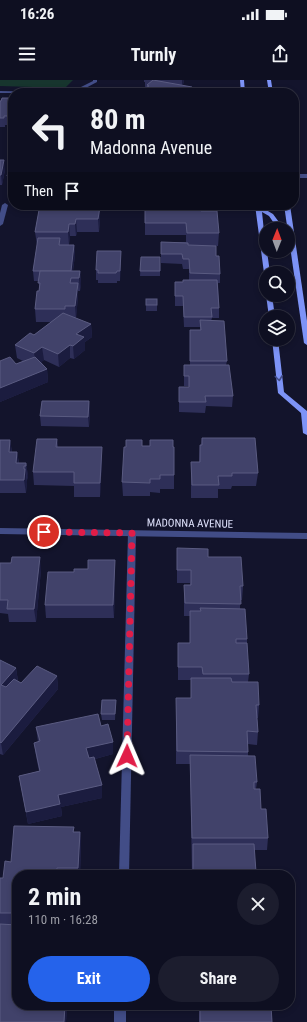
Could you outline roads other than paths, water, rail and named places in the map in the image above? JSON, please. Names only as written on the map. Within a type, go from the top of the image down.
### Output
[{"type":"main road","points":[[259,210],[266,266]]},
{"type":"main road","points":[[264,210],[271,215],[276,222]]},
{"type":"main road","points":[[289,210],[290,222]]},
{"type":"main road","points":[[295,258],[307,343]]},
{"type":"main road","points":[[276,346],[281,393],[305,410],[307,433]]},
{"type":"street","points":[[82,88],[95,82],[95,80]]},
{"type":"street","points":[[0,224],[2,205]]},
{"type":"street","name":"MADONNA AVENUE","points":[[0,531],[307,536]]},
{"type":"street","points":[[124,870],[132,533]]},
{"type":"street","points":[[120,1010],[120,1022]]}]
